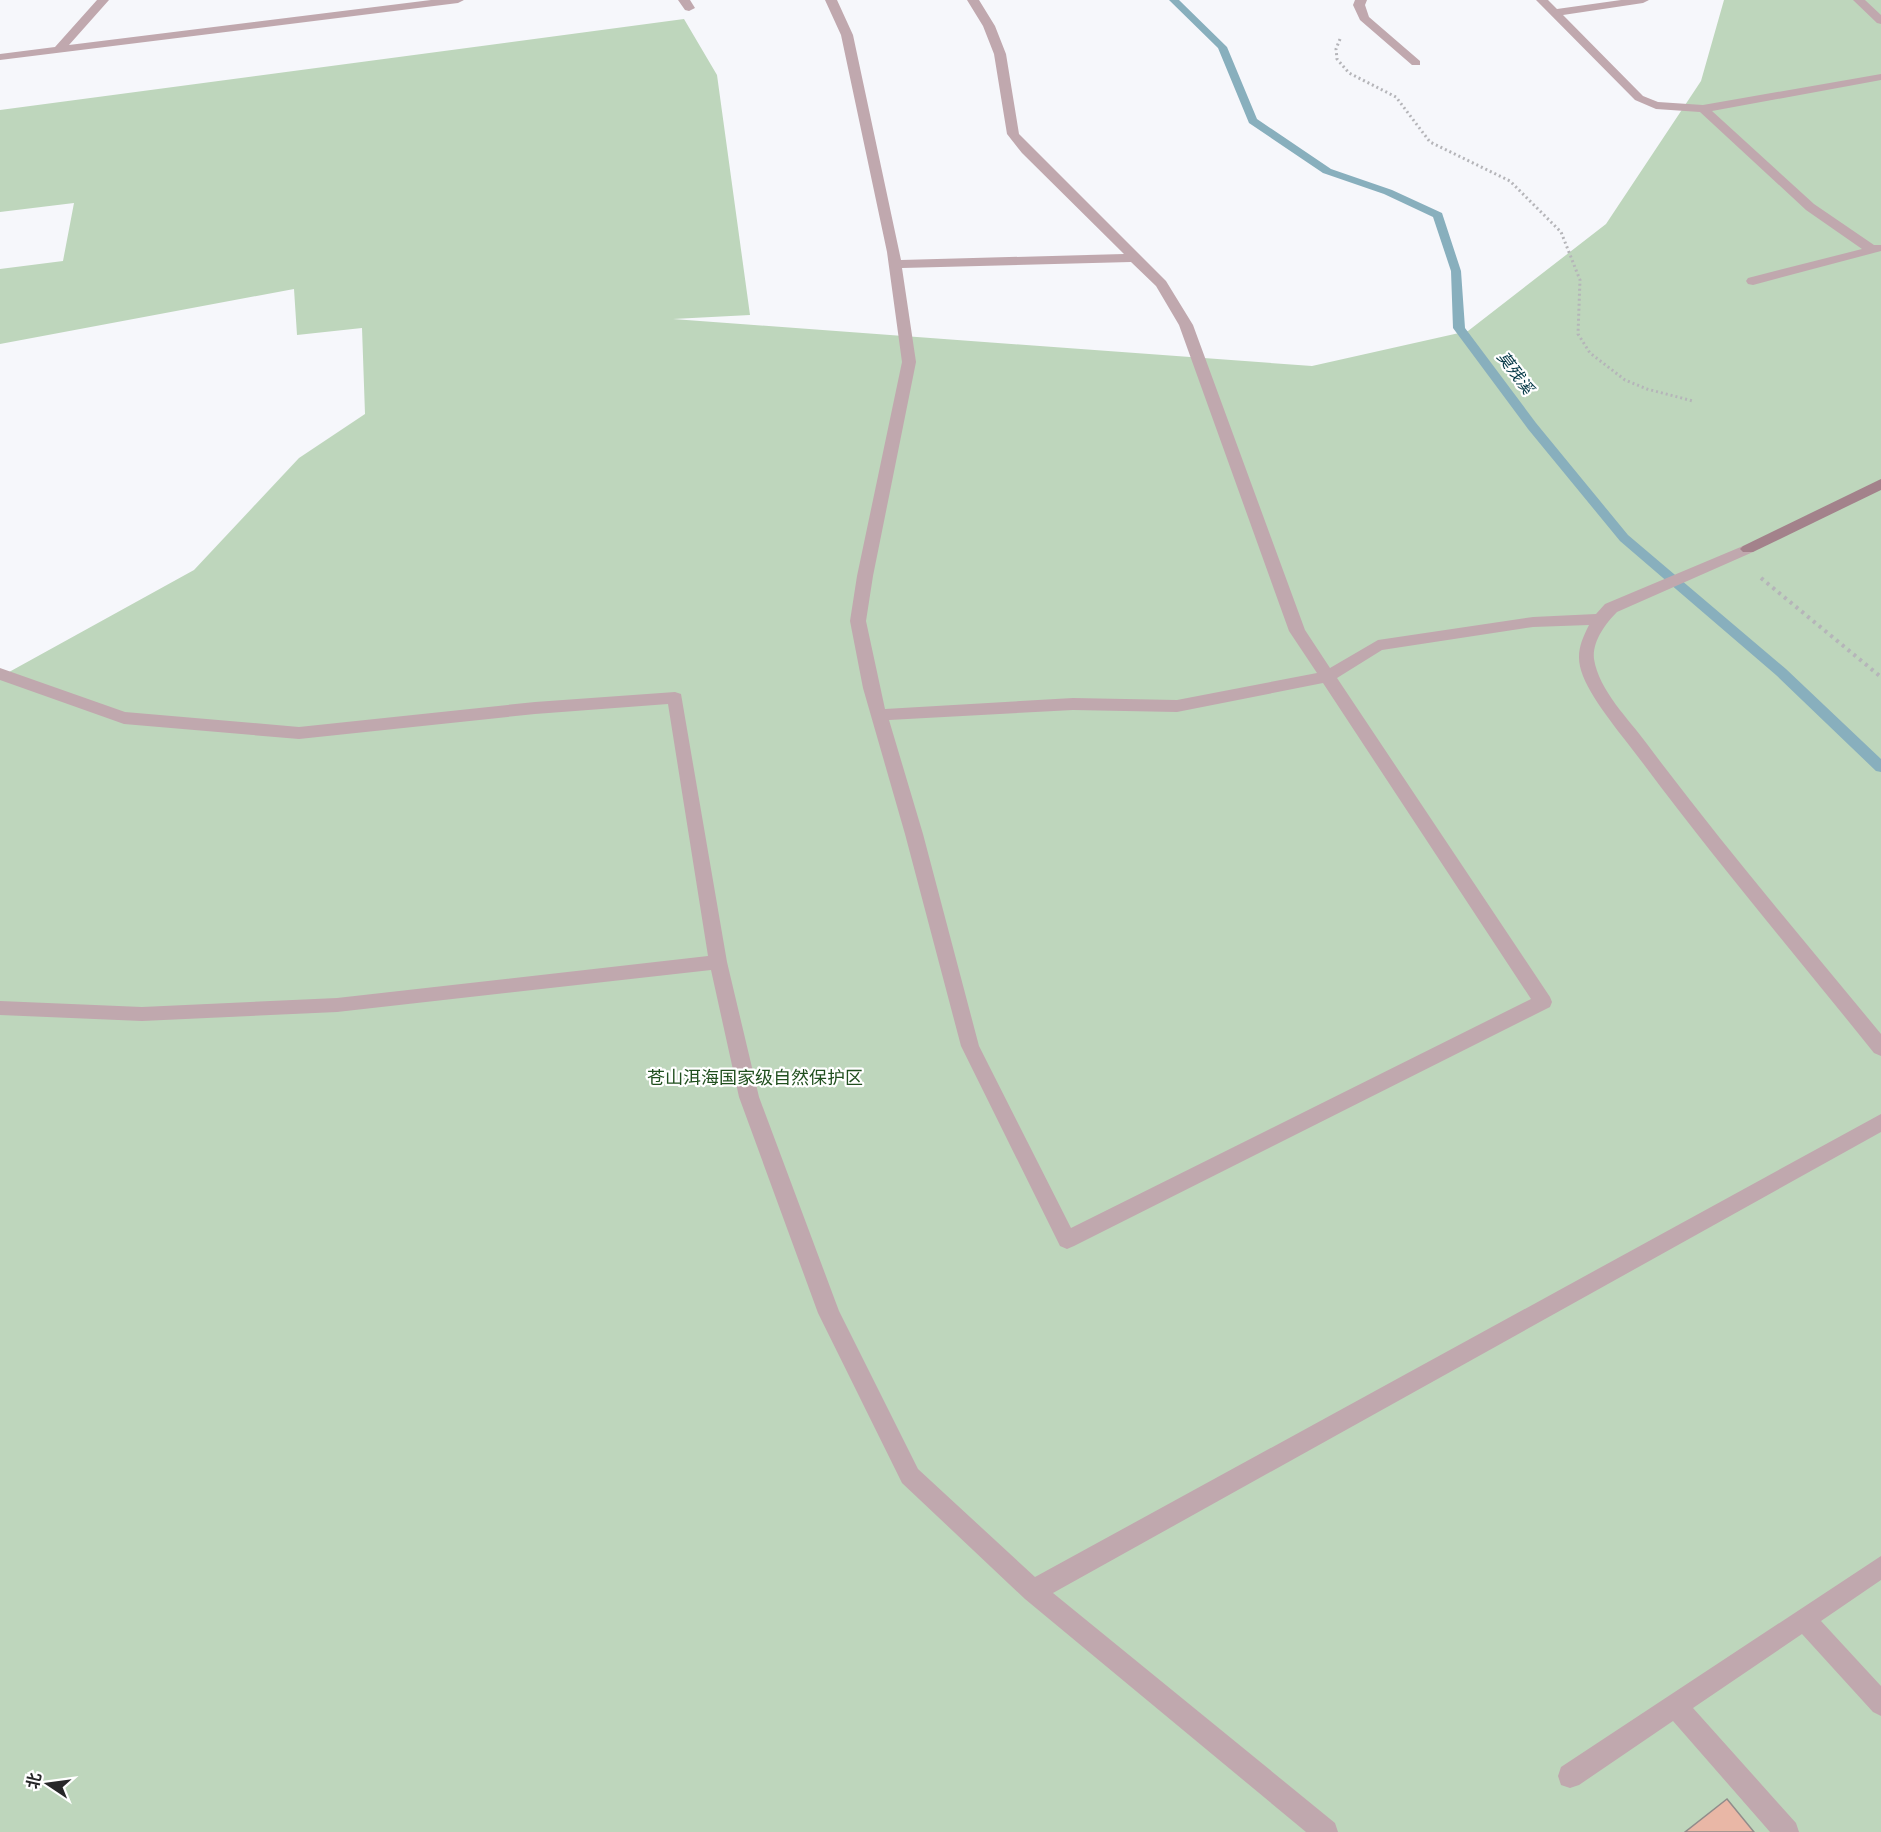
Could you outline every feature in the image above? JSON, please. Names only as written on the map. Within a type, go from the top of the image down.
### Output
[{"type":"street","points":[[58,50],[103,0]]},
{"type":"street","points":[[0,57],[419,2],[458,0]]},
{"type":"street","points":[[831,0],[846,35],[895,264],[909,362],[865,576],[858,621],[879,715],[914,834],[970,1046],[1067,1240],[1543,1002],[1297,631],[1186,325],[1161,284],[1026,150],[1013,134],[1000,54],[989,26],[974,0]]},
{"type":"street","points":[[1361,0],[1359,5],[1364,18],[1416,63]]},
{"type":"street","points":[[1542,0],[1639,98],[1656,105],[1703,109],[1881,77]]},
{"type":"street","points":[[1555,13],[1643,0]]},
{"type":"street","points":[[1859,0],[1881,21]]},
{"type":"street","points":[[1703,109],[1810,207],[1876,249]]},
{"type":"street","points":[[1753,281],[1876,249]]},
{"type":"street","points":[[895,264],[1135,258]]},
{"type":"street","points":[[879,715],[1073,704],[1177,706],[1327,677],[1377,645],[1533,622],[1606,614],[1748,549],[1881,484]]},
{"type":"street","points":[[1606,614],[1587,645],[1586,658],[1591,677],[1673,790],[1881,1048]]},
{"type":"street","points":[[0,674],[124,718],[299,733],[535,708],[675,698],[718,962],[749,1097],[829,1313],[910,1476],[1033,1591],[1326,1832]]},
{"type":"street","points":[[0,1008],[142,1014],[337,1005],[718,962]]},
{"type":"street","points":[[1033,1591],[1881,1122]]},
{"type":"street","points":[[1570,1776],[1881,1568]]},
{"type":"street","points":[[1804,1619],[1881,1704]]},
{"type":"street","points":[[1675,1706],[1787,1832]]},
{"type":"path","points":[[1364,18],[1342,35],[1335,49],[1337,60],[1349,73],[1396,97],[1430,142],[1510,182],[1561,232],[1580,280],[1578,334],[1590,353],[1625,380],[1647,389],[1693,401]]},
{"type":"path","points":[[1733,555],[1881,677]]},
{"type":"green space","name":"苍山洱海国家级自然保护区","points":[[1724,0],[1881,0],[1881,1832],[0,1832],[0,677],[194,570],[299,458],[365,414],[362,328],[297,335],[294,289],[0,344],[0,269],[63,261],[74,203],[0,212],[0,110],[684,19],[717,75],[750,315],[673,319],[1312,366],[1468,331],[1606,224],[1701,81]]},
{"type":"building","points":[[1727,1799],[1754,1832],[1685,1832]]},
{"type":"waterway","name":"莫残溪","points":[[1174,0],[1222,47],[1253,121],[1327,171],[1388,192],[1438,215],[1456,271],[1459,328],[1532,426],[1624,538],[1781,672],[1881,767]]}]
